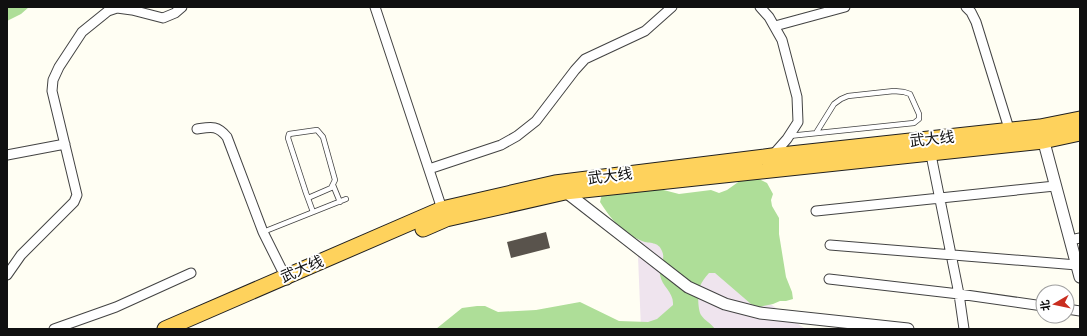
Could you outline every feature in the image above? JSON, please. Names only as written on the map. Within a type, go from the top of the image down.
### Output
[{"type":"highway","name":"武大线","points":[[1042,134],[1080,119]]},
{"type":"highway","name":"武大线","points":[[560,188],[1011,137],[1042,134],[1080,133]]},
{"type":"highway","name":"武大线","points":[[165,329],[444,214],[560,188],[772,156],[929,146]]},
{"type":"highway","name":"武大线","points":[[184,329],[287,280]]},
{"type":"street","points":[[7,276],[21,255],[74,202],[77,195],[52,91],[53,80],[59,67],[82,32],[108,11],[118,8],[163,18],[176,13],[182,7]]},
{"type":"street","points":[[376,7],[444,214]]},
{"type":"street","points":[[429,169],[501,145],[517,136],[536,121],[585,59],[645,31],[672,7]]},
{"type":"street","points":[[760,7],[769,17],[782,40],[798,97],[798,122],[789,136],[772,156]]},
{"type":"street","points":[[775,26],[845,7]]},
{"type":"street","points":[[970,9],[976,22],[1011,137]]},
{"type":"street","points":[[197,129],[213,127],[222,131],[227,136],[263,232],[287,280]]},
{"type":"street","points":[[1042,134],[1056,186],[1075,239],[1077,265],[1080,277]]},
{"type":"street","points":[[7,155],[65,144]]},
{"type":"street","points":[[929,146],[959,294],[964,329]]},
{"type":"street","points":[[816,211],[1056,186]]},
{"type":"street","points":[[560,188],[688,288],[725,304],[760,313],[908,329]]},
{"type":"street","points":[[830,245],[1077,265]]},
{"type":"street","points":[[54,329],[116,307],[191,273]]},
{"type":"street","points":[[829,279],[959,294],[1035,305]]},
{"type":"lane","points":[[789,136],[914,123],[919,119],[919,114],[910,94],[904,92],[894,91],[848,96],[834,104],[816,133]]},
{"type":"lane","points":[[313,212],[288,138],[290,134],[317,130],[323,137],[334,180],[333,185],[340,202]]},
{"type":"lane","points":[[308,198],[331,188],[333,185]]},
{"type":"lane","points":[[263,232],[346,199]]},
{"type":"shaded area","points":[[636,208],[804,328],[808,329],[641,329]]},
{"type":"green space","points":[[7,7],[29,7],[21,14],[7,21]]},
{"type":"green space","points":[[744,178],[759,179],[767,183],[773,194],[771,200],[772,206],[779,218],[779,234],[786,277],[793,299],[759,307],[751,304],[715,273],[709,273],[700,286],[698,293],[699,305],[701,315],[715,329],[436,329],[462,308],[477,306],[485,306],[498,312],[536,310],[580,302],[619,321],[648,322],[657,319],[673,305],[672,297],[660,275],[663,260],[662,251],[656,244],[642,241],[623,230],[608,214],[600,202],[602,194],[637,192],[652,187],[679,194],[711,190],[719,193],[727,190]]},
{"type":"building","points":[[546,232],[550,248],[511,258],[507,242]]}]
